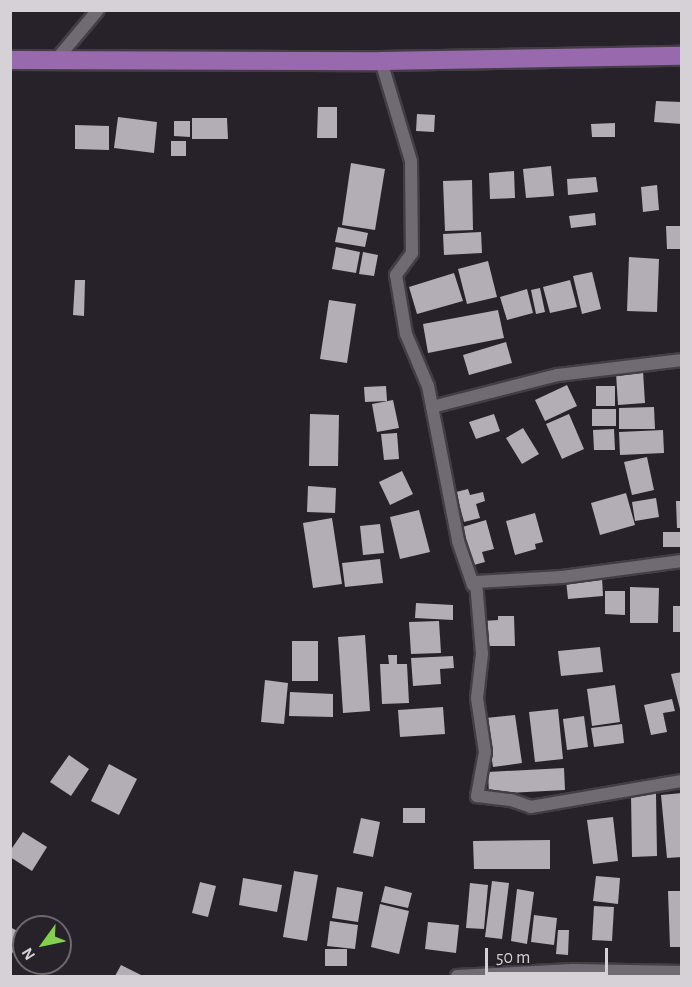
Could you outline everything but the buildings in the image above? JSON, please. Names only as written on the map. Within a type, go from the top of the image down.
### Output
[{"type":"main road","points":[[10,60],[381,61],[681,57]]},
{"type":"street","points":[[56,60],[98,10]]},
{"type":"street","points":[[381,61],[411,161],[412,252],[396,275],[406,334],[428,386],[459,541],[473,585],[476,582],[562,577],[681,561]]},
{"type":"street","points":[[432,407],[558,375],[681,360]]},
{"type":"street","points":[[476,582],[482,654],[477,698],[485,752],[477,796],[511,800],[531,807],[681,781]]},
{"type":"street","points":[[457,976],[573,970],[681,972]]}]
